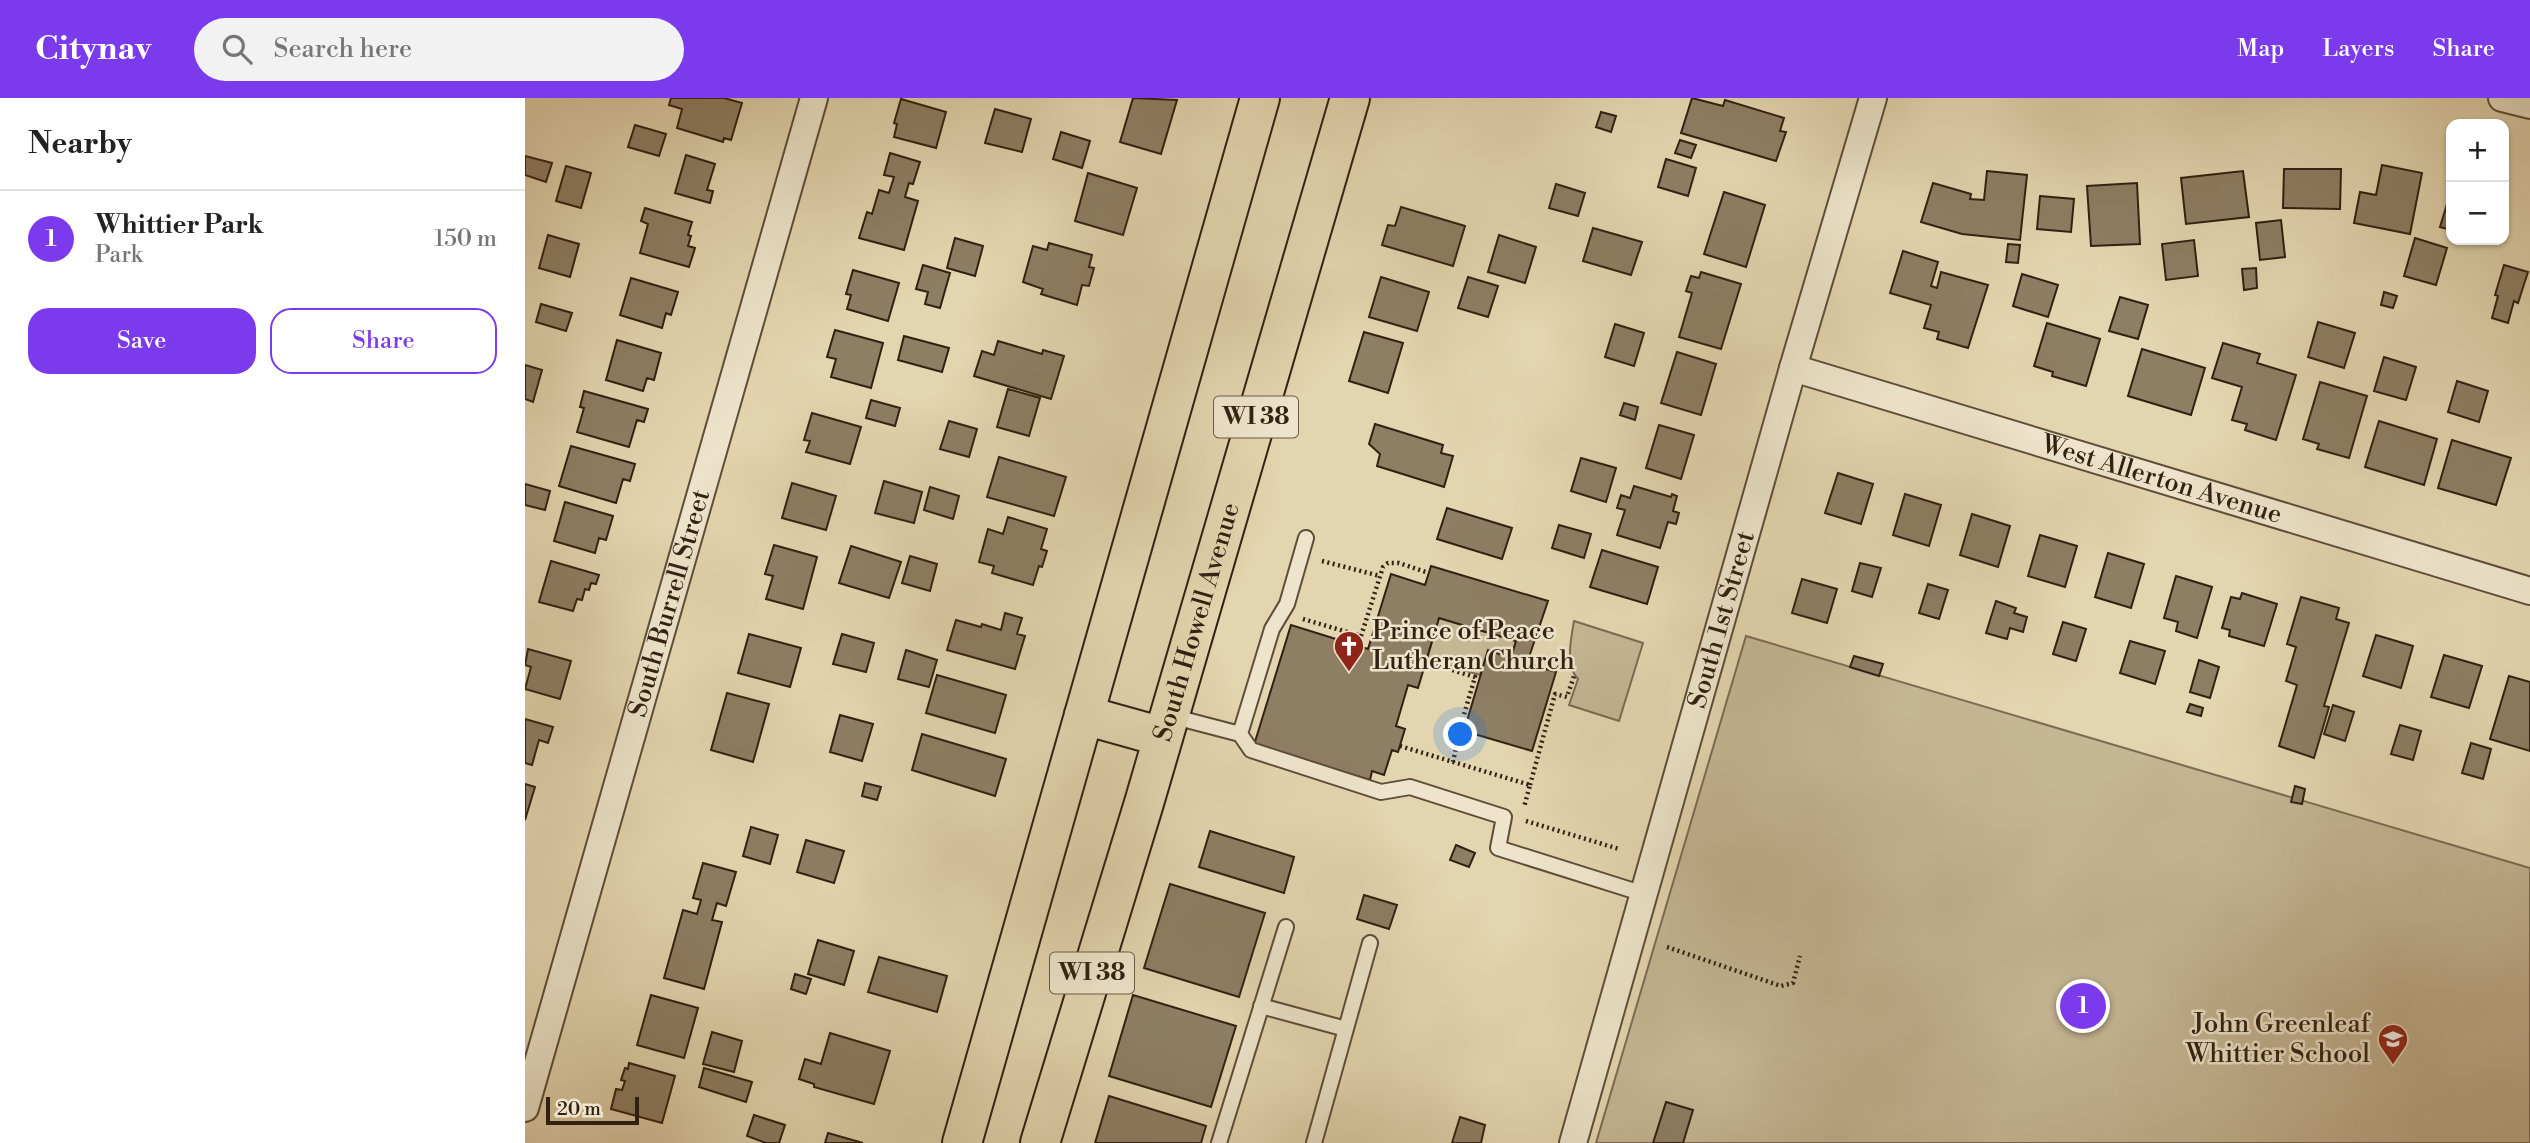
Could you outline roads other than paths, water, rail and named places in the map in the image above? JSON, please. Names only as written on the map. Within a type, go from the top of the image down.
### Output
[{"type":"main road","name":"WI 38","points":[[963,1143],[1260,98]]},
{"type":"main road","name":"South Howell Avenue","points":[[1039,1143],[1166,726],[1350,98]]},
{"type":"main road","points":[[1084,715],[1166,726]]},
{"type":"street","name":"South Burrell Street","points":[[525,1108],[814,98]]},
{"type":"street","name":"South 1st Street","points":[[1573,1143],[1793,368],[1873,98]]},
{"type":"street","points":[[2502,98],[2530,105]]},
{"type":"street","name":"West Allerton Avenue","points":[[1793,368],[2530,591]]},
{"type":"lane","points":[[1240,734],[1272,629],[1287,604],[1306,538]]},
{"type":"lane","points":[[1166,726],[1240,734],[1251,750],[1368,788],[1381,792],[1410,787],[1504,817],[1498,848],[1644,894]]},
{"type":"lane","points":[[1220,1143],[1286,927]]},
{"type":"lane","points":[[1314,1143],[1370,943]]},
{"type":"lane","points":[[1261,1006],[1346,1029]]},
{"type":"place","name":"Prince of Peace Lutheran Church","points":[[1349,673]]},
{"type":"place","name":"Whittier Park","points":[[2083,1006]]},
{"type":"place","name":"John Greenleaf Whittier School","points":[[2393,1066]]}]
